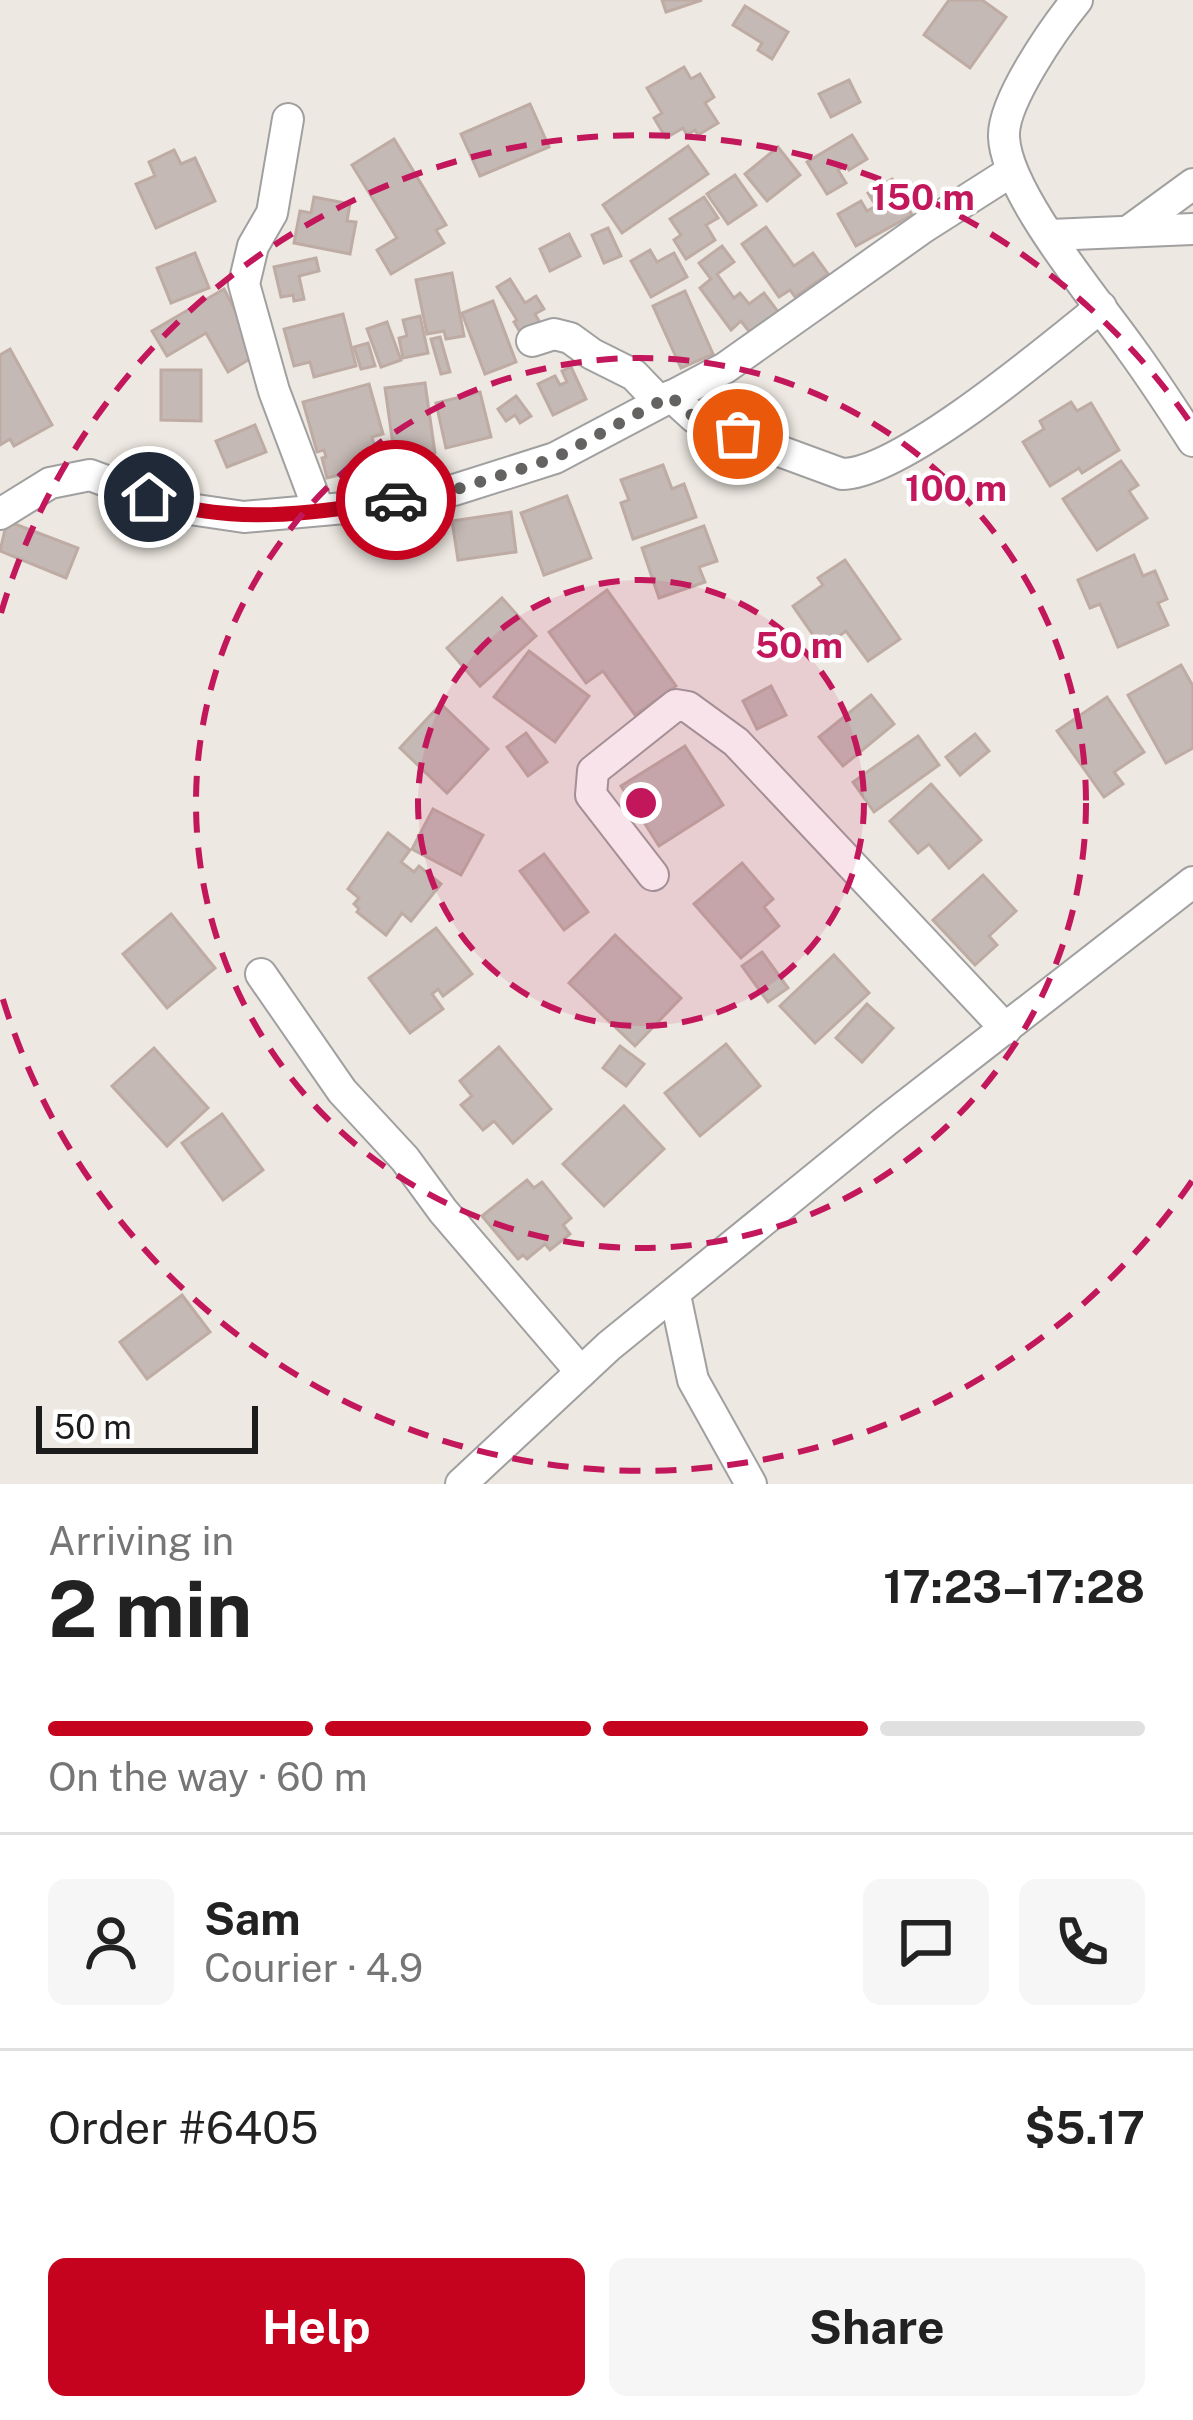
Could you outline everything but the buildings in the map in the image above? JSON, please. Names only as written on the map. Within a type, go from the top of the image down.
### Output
[{"type":"street","points":[[1077,0],[1054,28],[1024,80],[1003,134],[1012,171],[1050,235],[1193,441]]},
{"type":"street","points":[[288,119],[272,213],[253,246],[244,284],[274,391],[318,508]]},
{"type":"street","points":[[0,514],[50,483],[90,475],[176,507],[244,518],[356,507],[434,493],[555,458],[725,368],[909,237],[1012,171]]},
{"type":"street","points":[[1130,230],[1193,184]]},
{"type":"street","points":[[1050,235],[1193,229]]},
{"type":"street","points":[[532,341],[554,334],[570,338],[714,427],[842,474],[856,474],[919,443],[1101,308]]},
{"type":"street","points":[[652,875],[591,795],[589,780],[593,771],[676,705],[688,707],[736,742],[767,773],[1006,1029]]},
{"type":"street","points":[[461,1484],[581,1372],[675,1294],[887,1120],[1193,882]]},
{"type":"street","points":[[261,974],[342,1090],[581,1372]]},
{"type":"street","points":[[675,1294],[693,1380],[751,1484]]},
{"type":"way so far","points":[[396,500],[454,490],[555,458],[670,396],[694,417],[738,434]]},
{"type":"route","points":[[149,497],[176,507],[244,518],[396,500]]}]
